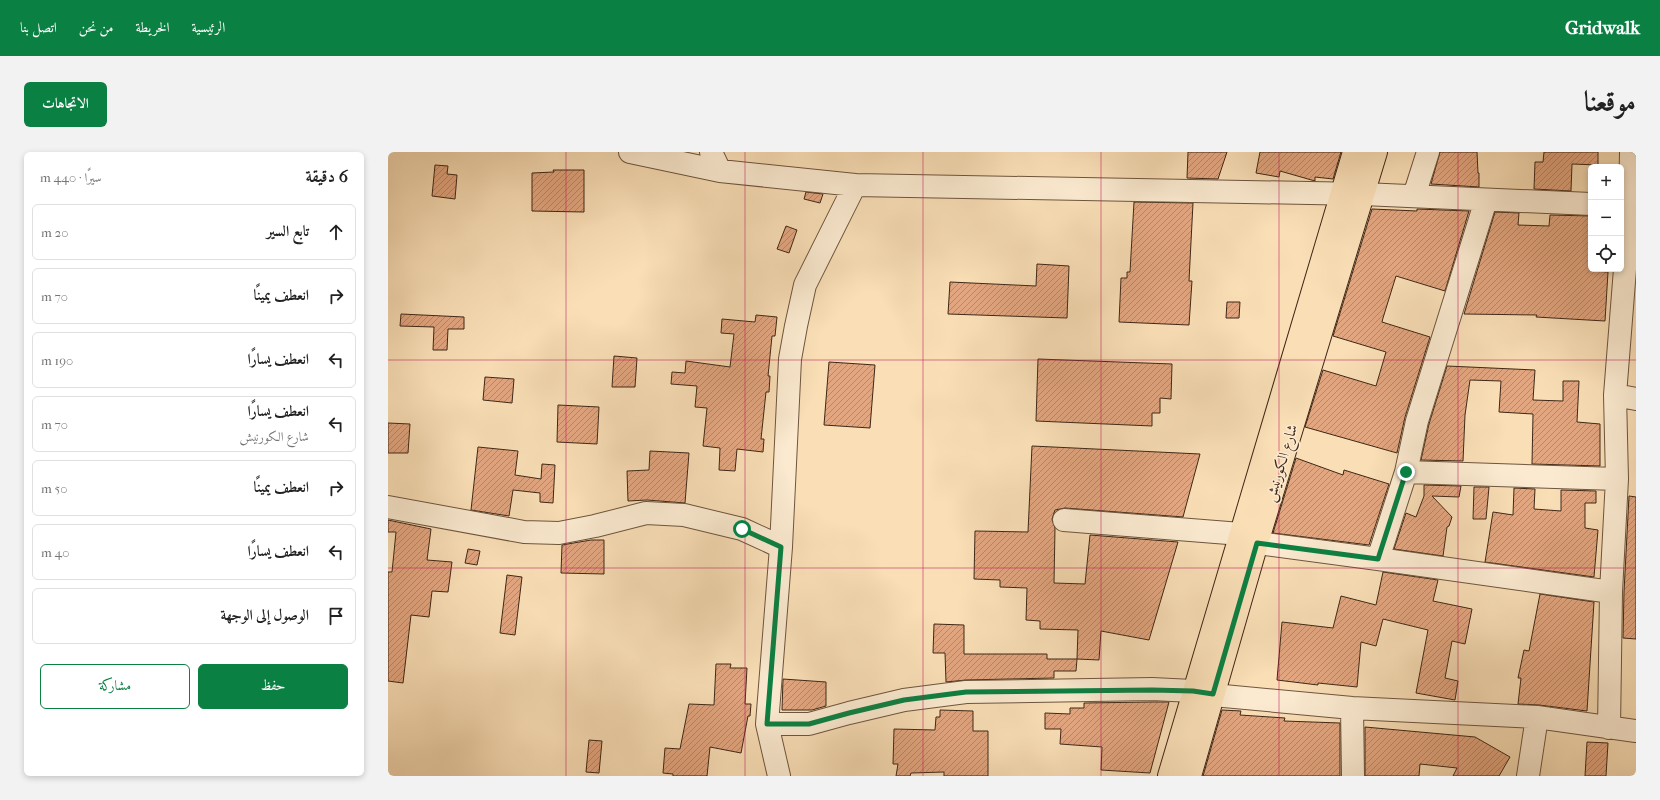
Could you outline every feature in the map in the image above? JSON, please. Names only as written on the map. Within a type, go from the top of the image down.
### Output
[{"type":"main road","name":"شارع الكورنيش","points":[[1353,194],[1354,152]]},
{"type":"main road","name":"شارع الكورنيش","points":[[1168,776],[1203,693],[1353,194],[1376,152]]},
{"type":"main road","name":"شارع الكورنيش","points":[[1190,776],[1203,693]]},
{"type":"street","points":[[630,152],[716,161],[855,185],[1353,194],[1588,204]]},
{"type":"street","points":[[1414,196],[1428,152]]},
{"type":"street","points":[[1609,728],[1611,592],[1617,479],[1626,398],[1631,152]]},
{"type":"street","points":[[779,776],[767,724],[781,547],[790,367],[796,326],[805,285],[855,185]]},
{"type":"street","points":[[1378,559],[1406,472],[1417,421],[1486,200]]},
{"type":"street","points":[[1406,472],[1617,479]]},
{"type":"street","points":[[388,507],[524,532],[559,533],[595,526],[646,513],[684,515],[742,529],[781,547]]},
{"type":"street","points":[[1064,520],[1249,538],[1378,559],[1611,592]]},
{"type":"street","points":[[767,724],[809,724],[904,700],[966,692],[1152,690],[1203,693],[1352,708],[1537,717],[1609,728],[1636,730]]},
{"type":"street","points":[[1352,708],[1353,776]]},
{"type":"street","points":[[1528,776],[1537,717]]},
{"type":"building","points":[[1188,152],[1227,152],[1218,179],[1187,178]]},
{"type":"building","points":[[1260,152],[1341,152],[1333,179],[1315,177],[1315,181],[1280,171],[1279,177],[1256,173]]},
{"type":"building","points":[[1440,152],[1477,152],[1479,187],[1431,184]]},
{"type":"building","points":[[1544,152],[1598,152],[1598,164],[1572,164],[1571,191],[1534,189],[1535,162],[1543,162]]},
{"type":"building","points":[[435,165],[448,166],[447,174],[457,175],[455,199],[432,196]]},
{"type":"building","points":[[553,170],[584,170],[584,212],[532,211],[532,173],[554,172]]},
{"type":"building","points":[[806,192],[823,194],[820,203],[804,199]]},
{"type":"building","points":[[1134,202],[1193,203],[1189,281],[1192,281],[1189,325],[1119,322],[1121,278],[1127,278],[1127,272],[1130,272]]},
{"type":"building","points":[[1372,209],[1469,211],[1445,291],[1396,276],[1383,318],[1382,322],[1430,337],[1405,417],[1397,453],[1305,427],[1323,370],[1376,386],[1386,352],[1333,336]]},
{"type":"building","points":[[1495,212],[1519,213],[1518,225],[1549,226],[1550,215],[1588,216],[1588,272],[1608,272],[1605,321],[1536,317],[1537,315],[1464,314]]},
{"type":"building","points":[[786,226],[797,230],[789,253],[777,249]]},
{"type":"building","points":[[1037,264],[1069,266],[1067,318],[948,314],[950,282],[1036,286]]},
{"type":"building","points":[[1227,302],[1240,302],[1239,318],[1226,318]]},
{"type":"building","points":[[401,314],[464,317],[464,329],[448,329],[447,350],[433,350],[434,327],[400,326]]},
{"type":"building","points":[[756,315],[777,317],[775,336],[772,336],[768,376],[770,376],[769,392],[766,392],[761,439],[764,439],[763,452],[737,449],[735,471],[719,470],[720,448],[703,446],[707,408],[695,407],[697,386],[671,384],[672,372],[685,373],[686,361],[730,367],[734,334],[721,333],[722,319],[755,322]]},
{"type":"building","points":[[614,356],[637,358],[635,387],[612,387]]},
{"type":"building","points":[[1038,359],[1172,364],[1171,399],[1160,398],[1160,413],[1152,413],[1152,426],[1036,421]]},
{"type":"building","points":[[829,362],[875,365],[870,428],[824,425]]},
{"type":"building","points":[[1447,366],[1535,370],[1533,400],[1563,401],[1563,381],[1579,381],[1577,422],[1600,424],[1600,466],[1532,464],[1533,414],[1499,412],[1501,381],[1470,380],[1465,415],[1463,461],[1421,460],[1429,424]]},
{"type":"building","points":[[485,377],[514,379],[512,403],[483,400]]},
{"type":"building","points":[[558,405],[599,407],[597,444],[557,442]]},
{"type":"building","points":[[388,423],[410,424],[408,453],[388,453]]},
{"type":"building","points":[[1032,446],[1200,454],[1183,517],[1065,508],[1055,510],[1052,519],[1055,528],[1054,583],[1085,584],[1090,535],[1178,542],[1149,640],[1101,631],[1099,660],[1077,659],[1078,630],[1040,629],[1040,621],[1026,620],[1027,588],[1000,587],[1000,580],[974,579],[975,531],[1028,532]]},
{"type":"building","points":[[478,447],[518,451],[515,475],[541,479],[542,464],[555,465],[553,503],[540,502],[540,493],[513,490],[509,516],[471,510]]},
{"type":"building","points":[[650,451],[689,453],[685,503],[647,500],[628,501],[627,471],[649,470]]},
{"type":"building","points":[[1296,458],[1343,475],[1344,470],[1389,484],[1369,545],[1273,533]]},
{"type":"building","points":[[1424,485],[1461,486],[1459,497],[1432,496],[1452,517],[1449,526],[1447,527],[1443,556],[1394,549],[1406,513],[1416,517],[1424,496]]},
{"type":"building","points":[[1474,487],[1489,487],[1486,519],[1473,519]]},
{"type":"building","points":[[1514,488],[1535,489],[1534,509],[1561,511],[1561,490],[1596,491],[1596,503],[1585,503],[1585,528],[1598,530],[1594,577],[1485,562],[1493,512],[1513,515]]},
{"type":"building","points":[[1629,496],[1636,497],[1636,639],[1623,638]]},
{"type":"building","points":[[388,520],[431,529],[427,560],[452,562],[448,592],[432,591],[429,617],[411,615],[403,683],[388,681],[388,572],[392,572],[396,532],[388,532]]},
{"type":"building","points":[[591,540],[604,540],[604,574],[561,573],[562,545]]},
{"type":"building","points":[[468,549],[480,551],[477,565],[465,563]]},
{"type":"building","points":[[1383,572],[1438,580],[1433,601],[1472,609],[1465,644],[1452,641],[1445,678],[1458,681],[1455,700],[1416,693],[1428,630],[1383,619],[1376,646],[1361,642],[1357,687],[1318,683],[1318,685],[1277,680],[1282,622],[1333,628],[1341,596],[1376,605]]},
{"type":"building","points":[[507,575],[522,577],[515,635],[500,633]]},
{"type":"building","points":[[1540,594],[1594,602],[1587,711],[1518,704],[1521,678],[1518,678],[1524,650],[1529,651]]},
{"type":"building","points":[[934,624],[964,625],[964,654],[1047,654],[1047,659],[1077,659],[1076,671],[1054,671],[1054,678],[966,680],[946,682],[945,653],[933,653]]},
{"type":"building","points":[[716,664],[731,664],[730,668],[747,668],[745,704],[751,704],[750,716],[748,716],[741,753],[710,747],[707,776],[673,776],[673,774],[663,773],[665,748],[680,749],[689,704],[714,705]]},
{"type":"building","points":[[783,679],[826,682],[826,706],[812,710],[782,710]]},
{"type":"building","points":[[1169,702],[1150,773],[1101,770],[1102,747],[1060,744],[1061,729],[1045,729],[1045,713],[1070,714],[1070,708],[1084,708],[1084,703]]},
{"type":"building","points":[[940,710],[973,711],[973,731],[988,731],[988,776],[944,776],[944,772],[911,773],[910,776],[896,776],[898,764],[893,764],[894,729],[935,730],[936,717],[940,717]]},
{"type":"building","points":[[1222,710],[1241,711],[1240,715],[1285,718],[1284,721],[1340,723],[1340,776],[1203,776]]},
{"type":"building","points":[[1365,727],[1475,737],[1510,757],[1499,776],[1453,776],[1457,768],[1420,764],[1419,776],[1365,776]]},
{"type":"building","points":[[589,740],[602,741],[599,773],[586,772]]},
{"type":"building","points":[[1587,742],[1608,743],[1606,776],[1585,776]]},
{"type":"route","points":[[742,529],[781,547],[767,724],[809,724],[904,700],[966,692],[1152,690],[1193,691],[1213,694],[1257,543],[1378,559],[1406,472]]}]
